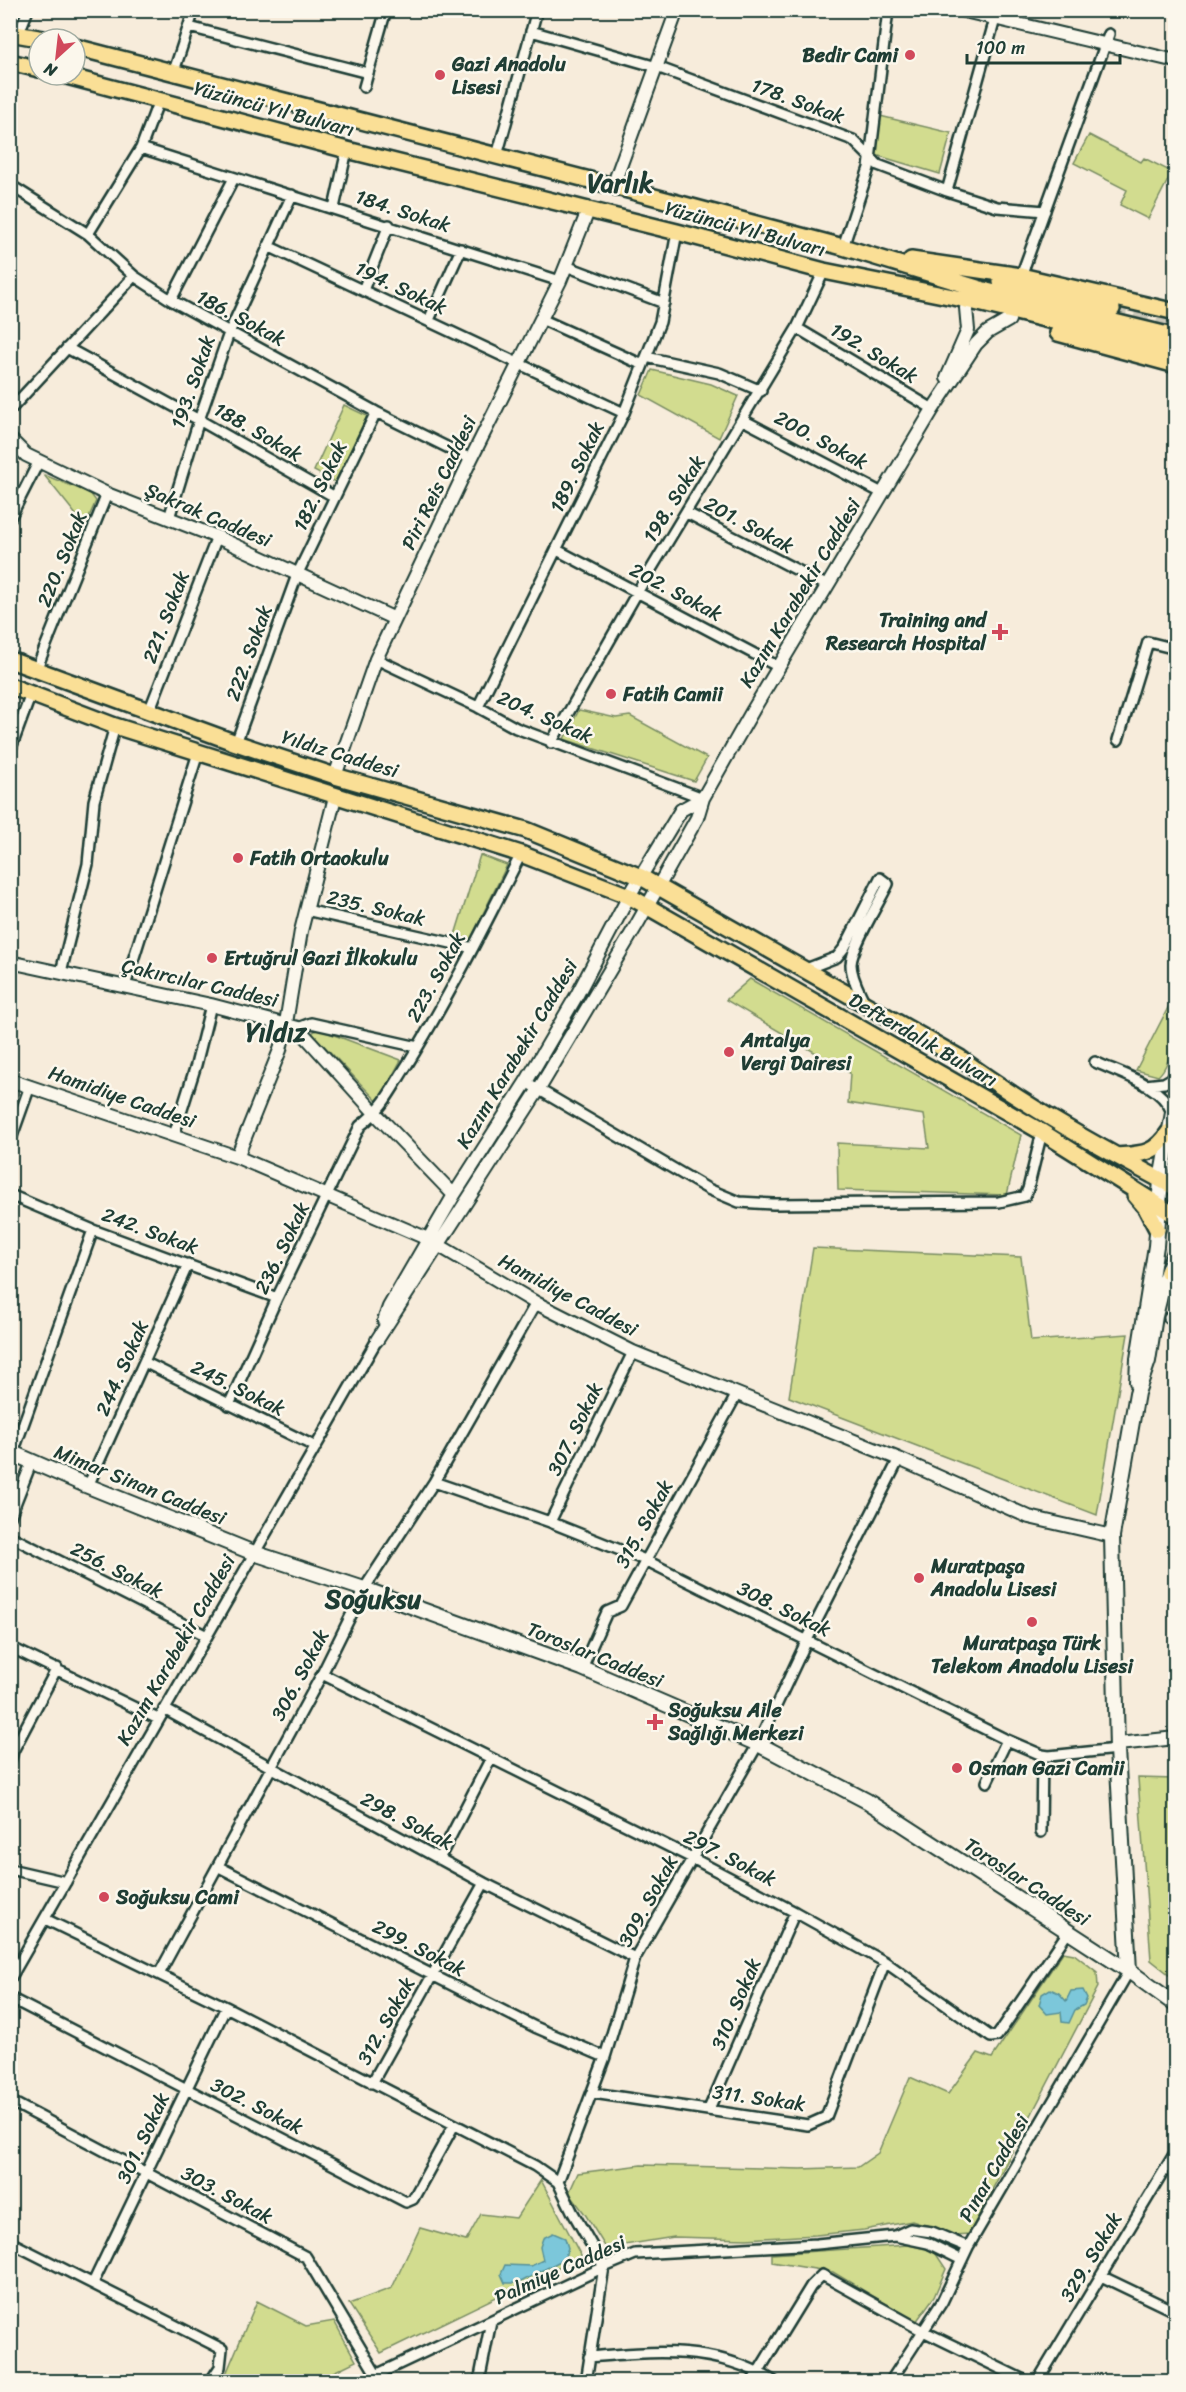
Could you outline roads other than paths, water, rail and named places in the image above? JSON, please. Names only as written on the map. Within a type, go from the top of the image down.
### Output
[{"type":"main road","name":"Yüzüncü Yıl Bulvarı","points":[[87,50],[843,247],[987,291],[1176,337]]},
{"type":"main road","points":[[10,62],[27,66]]},
{"type":"main road","name":"Yüzüncü Yıl Bulvarı","points":[[87,81],[824,271],[958,298],[1176,351]]},
{"type":"main road","points":[[860,253],[1021,276],[1176,312]]},
{"type":"main road","points":[[860,253],[1113,309]]},
{"type":"main road","points":[[856,277],[1176,365]]},
{"type":"main road","name":"Yıldız Caddesi","points":[[10,660],[236,743],[335,776],[526,830],[641,877],[657,887]]},
{"type":"main road","points":[[10,686],[115,726],[521,854],[647,905]]},
{"type":"main road","name":"Defterdalık Bulvarı","points":[[657,887],[806,969],[960,1058],[1000,1087],[1176,1188]]},
{"type":"main road","name":"Defterdalık Bulvarı","points":[[647,905],[1042,1132],[1176,1216]]},
{"type":"main road","points":[[1129,1971],[1118,1747],[1112,1536],[1137,1393],[1138,1359],[1149,1300],[1161,1180],[1176,1096]]},
{"type":"main road","points":[[1117,1156],[1148,1153],[1161,1143],[1169,1132]]},
{"type":"main road","points":[[1117,1179],[1146,1208],[1157,1229]]},
{"type":"main road","points":[[1137,1393],[1148,1361],[1155,1316],[1176,1249]]},
{"type":"main road","name":"Mimar Sinan Caddesi","points":[[12,1452],[88,1486],[254,1553]]},
{"type":"main road","name":"Toroslar Caddesi","points":[[254,1553],[364,1589],[582,1668],[758,1744],[867,1800],[1129,1971],[1176,2005]]},
{"type":"street","points":[[14,34],[28,10]]},
{"type":"street","points":[[174,71],[194,10]]},
{"type":"street","points":[[364,87],[386,10]]},
{"type":"street","points":[[497,156],[537,10]]},
{"type":"street","points":[[613,186],[677,10]]},
{"type":"street","points":[[843,247],[869,168],[888,10]]},
{"type":"street","points":[[960,10],[995,19],[1107,39],[1176,61]]},
{"type":"street","points":[[947,191],[995,19]]},
{"type":"street","points":[[189,27],[368,74]]},
{"type":"street","name":"178. Sokak","points":[[531,31],[657,67],[853,140],[878,165],[947,191],[997,207],[1045,211]]},
{"type":"street","points":[[1021,276],[1107,39]]},
{"type":"street","points":[[88,234],[141,148],[159,100]]},
{"type":"street","name":"184. Sokak","points":[[141,148],[560,281]]},
{"type":"street","points":[[334,208],[347,150]]},
{"type":"street","points":[[171,300],[234,178]]},
{"type":"street","points":[[10,197],[14,187]]},
{"type":"street","name":"186. Sokak","points":[[14,187],[88,234],[134,276],[171,300],[376,412],[471,459]]},
{"type":"street","name":"193. Sokak","points":[[169,518],[229,333],[292,195]]},
{"type":"street","name":"Piri Reis Caddesi","points":[[335,776],[376,659],[471,459],[560,281],[588,211]]},
{"type":"street","points":[[363,290],[389,225]]},
{"type":"street","name":"189. Sokak","points":[[478,707],[624,413],[660,322],[677,232]]},
{"type":"street","name":"194. Sokak","points":[[268,246],[624,413]]},
{"type":"street","points":[[429,320],[461,249]]},
{"type":"street","points":[[566,266],[664,303]]},
{"type":"street","name":"198. Sokak","points":[[551,743],[638,591],[761,392],[797,328],[824,271]]},
{"type":"street","points":[[10,410],[134,276]]},
{"type":"street","points":[[933,409],[968,330],[966,308]]},
{"type":"street","points":[[541,319],[645,361],[719,373],[761,392]]},
{"type":"street","points":[[933,409],[976,344],[988,332],[1009,320]]},
{"type":"street","name":"192. Sokak","points":[[797,328],[933,409]]},
{"type":"street","name":"188. Sokak","points":[[67,348],[335,497]]},
{"type":"street","name":"Kazım Karabekir Caddesi","points":[[10,1979],[377,1340],[440,1246],[539,1089],[631,936],[697,818],[703,798],[778,667],[933,409]]},
{"type":"street","name":"182. Sokak","points":[[297,575],[376,412]]},
{"type":"street","name":"200. Sokak","points":[[743,420],[882,493]]},
{"type":"street","name":"Şakrak Caddesi","points":[[10,439],[26,456],[107,494],[217,537],[395,619]]},
{"type":"street","points":[[10,518],[39,461]]},
{"type":"street","name":"220. Sokak","points":[[36,670],[107,494]]},
{"type":"street","name":"201. Sokak","points":[[687,513],[826,585]]},
{"type":"street","name":"221. Sokak","points":[[150,710],[217,537]]},
{"type":"street","name":"202. Sokak","points":[[557,550],[778,667]]},
{"type":"street","name":"222. Sokak","points":[[236,743],[297,575]]},
{"type":"street","points":[[1118,740],[1148,642],[1176,649]]},
{"type":"street","name":"204. Sokak","points":[[376,659],[551,743],[703,798]]},
{"type":"street","points":[[10,751],[31,694]]},
{"type":"street","points":[[61,972],[88,864],[94,801],[115,726]]},
{"type":"street","points":[[125,986],[198,753]]},
{"type":"street","points":[[237,1157],[292,1025],[306,910],[335,797]]},
{"type":"street","name":"Kazım Karabekir Caddesi","points":[[377,1340],[389,1307],[454,1195],[526,1082],[577,995],[629,896],[681,810],[703,798]]},
{"type":"street","name":"223. Sokak","points":[[376,1114],[418,1047],[473,948],[521,854]]},
{"type":"street","points":[[806,969],[837,957],[880,878],[888,884],[854,952],[851,965],[854,979],[865,1004]]},
{"type":"street","name":"235. Sokak","points":[[306,910],[473,948]]},
{"type":"street","name":"Çakırcılar Caddesi","points":[[10,962],[211,1005],[292,1025],[454,1195]]},
{"type":"street","points":[[174,1135],[196,1065],[211,1005]]},
{"type":"street","points":[[292,1025],[311,1023],[418,1047]]},
{"type":"street","points":[[1095,1062],[1145,1085],[1168,1103],[1172,1112]]},
{"type":"street","points":[[1145,1085],[1164,1083],[1176,1076]]},
{"type":"street","name":"Hamidiye Caddesi","points":[[10,1080],[237,1157],[428,1239],[536,1303],[633,1352],[899,1460],[1029,1517],[1112,1536]]},
{"type":"street","points":[[526,1082],[708,1189],[739,1202],[784,1204],[999,1202],[1025,1196],[1042,1132]]},
{"type":"street","points":[[10,1142],[30,1086]]},
{"type":"street","name":"236. Sokak","points":[[229,1405],[277,1298],[360,1126],[376,1114]]},
{"type":"street","name":"242. Sokak","points":[[10,1195],[93,1230],[277,1298]]},
{"type":"street","points":[[12,1452],[93,1230]]},
{"type":"street","name":"244. Sokak","points":[[88,1486],[188,1264]]},
{"type":"street","name":"306. Sokak","points":[[159,1974],[322,1674],[364,1589],[434,1482],[536,1303]]},
{"type":"street","name":"307. Sokak","points":[[550,1522],[633,1352]]},
{"type":"street","name":"245. Sokak","points":[[144,1362],[316,1447]]},
{"type":"street","name":"315. Sokak","points":[[582,1668],[607,1612],[621,1606],[737,1394]]},
{"type":"street","name":"309. Sokak","points":[[558,2182],[593,2093],[635,1958],[758,1744],[807,1640],[899,1460]]},
{"type":"street","points":[[10,1517],[32,1461]]},
{"type":"street","name":"308. Sokak","points":[[434,1482],[550,1522],[645,1560],[1007,1740],[1042,1755],[1118,1747]]},
{"type":"street","name":"256. Sokak","points":[[10,1536],[207,1636]]},
{"type":"street","points":[[10,1647],[158,1719]]},
{"type":"street","points":[[10,1762],[12,1750],[57,1668]]},
{"type":"street","name":"297. Sokak","points":[[322,1674],[692,1858],[795,1912],[885,1962],[991,2037],[997,2036],[1002,2030],[1068,1932]]},
{"type":"street","name":"298. Sokak","points":[[164,1710],[484,1883],[635,1958]]},
{"type":"street","points":[[1118,1747],[1176,1738]]},
{"type":"street","points":[[987,1782],[1007,1740]]},
{"type":"street","points":[[1041,1832],[1042,1755]]},
{"type":"street","points":[[439,1859],[491,1758]]},
{"type":"street","name":"299. Sokak","points":[[219,1867],[536,2027],[605,2057]]},
{"type":"street","points":[[10,1869],[66,1882]]},
{"type":"street","name":"312. Sokak","points":[[372,2083],[484,1883]]},
{"type":"street","name":"310. Sokak","points":[[710,2109],[795,1912]]},
{"type":"street","points":[[45,1918],[226,2007],[535,2166],[558,2182],[604,2267],[586,2382]]},
{"type":"street","name":"311. Sokak","points":[[593,2093],[808,2125],[826,2117],[885,1962]]},
{"type":"street","name":"Pınar Caddesi","points":[[890,2382],[942,2302],[968,2247],[1129,1971]]},
{"type":"street","name":"302. Sokak","points":[[10,1998],[406,2202],[413,2199],[454,2125]]},
{"type":"street","name":"301. Sokak","points":[[93,2283],[226,2007]]},
{"type":"street","name":"303. Sokak","points":[[10,2101],[306,2256],[376,2374]]},
{"type":"street","name":"329. Sokak","points":[[1037,2382],[1176,2151]]},
{"type":"street","points":[[1166,2166],[1176,2172]]},
{"type":"street","name":"Palmiye Caddesi","points":[[895,2236],[910,2229],[932,2232],[968,2247]]},
{"type":"street","name":"Palmiye Caddesi","points":[[361,2382],[634,2254],[817,2244],[895,2236],[928,2243],[962,2260]]},
{"type":"street","points":[[10,2242],[222,2349],[220,2367],[210,2382]]},
{"type":"street","points":[[752,2382],[811,2286],[822,2275],[923,2331],[1028,2382]]},
{"type":"street","points":[[1101,2276],[1176,2312]]},
{"type":"street","points":[[478,2382],[491,2321]]},
{"type":"street","points":[[589,2357],[690,2352],[740,2363],[759,2371],[775,2382]]},
{"type":"water","points":[[1050,1989],[1059,1993],[1066,2001],[1071,1991],[1083,1990],[1087,1998],[1084,2005],[1075,2010],[1069,2023],[1062,2022],[1061,2012],[1047,2014],[1039,2005],[1042,1994]]},
{"type":"water","points":[[553,2233],[565,2238],[568,2248],[564,2259],[519,2283],[505,2283],[501,2274],[505,2265],[531,2266],[543,2260],[540,2247],[543,2238]]},
{"type":"tunnel","points":[[1112,309],[1176,324]]},
{"type":"tram line","points":[[1176,1170],[1176,1192]]},
{"type":"place","name":"Bedir Cami","points":[[910,55]]},
{"type":"place","name":"Gazi Anadolu Lisesi","points":[[440,75]]},
{"type":"place","name":"Training and Research Hospital","points":[[1000,632]]},
{"type":"place","name":"Fatih Camii","points":[[611,694]]},
{"type":"place","name":"Fatih Ortaokulu","points":[[238,858]]},
{"type":"place","name":"Ertuğrul Gazi İlkokulu","points":[[212,958]]},
{"type":"place","name":"Antalya Vergi Dairesi","points":[[729,1052]]},
{"type":"place","name":"Muratpaşa Anadolu Lisesi","points":[[919,1578]]},
{"type":"place","name":"Muratpaşa Türk Telekom Anadolu Lisesi","points":[[1032,1622]]},
{"type":"place","name":"Soğuksu Aile Sağlığı Merkezi","points":[[655,1722]]},
{"type":"place","name":"Osman Gazi Camii","points":[[957,1768]]},
{"type":"place","name":"Soğuksu Cami","points":[[104,1897]]},
{"type":"district","name":"Varlık","points":[[620,183]]},
{"type":"district","name":"Yıldız","points":[[276,1032]]},
{"type":"district","name":"Soğuksu","points":[[373,1599]]}]
